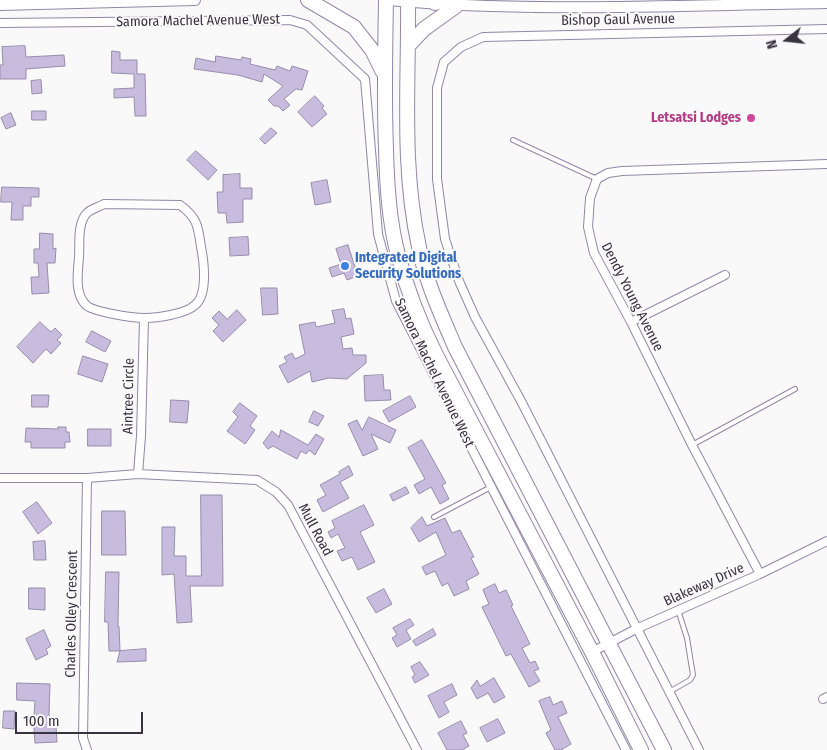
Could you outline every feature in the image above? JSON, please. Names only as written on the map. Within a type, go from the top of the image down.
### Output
[{"type":"highway","points":[[308,0],[354,27],[372,50],[384,75]]},
{"type":"highway","name":"Samora Machel Avenue West","points":[[387,0],[384,75],[389,199],[398,254],[411,297],[422,327],[436,355],[592,652],[641,750]]},
{"type":"highway","points":[[408,1],[406,106],[408,172],[414,222],[428,280],[454,347],[664,750]]},
{"type":"highway","points":[[408,46],[424,29],[456,6]]},
{"type":"main road","points":[[0,5],[196,0]]},
{"type":"main road","name":"Bishop Gaul Avenue","points":[[387,0],[434,1],[456,6],[700,2],[827,3]]},
{"type":"street","name":"Samora Machel Avenue West","points":[[0,23],[290,20],[308,25],[365,79],[378,234],[396,300],[626,750]]},
{"type":"street","name":"Bishop Gaul Avenue","points":[[636,628],[521,401],[475,316],[459,281],[445,239],[437,179],[437,88],[444,62],[461,47],[483,37],[827,29]]},
{"type":"street","points":[[597,179],[608,173],[622,171],[827,164]]},
{"type":"street","name":"Dendy Young Avenue","points":[[597,179],[590,198],[588,227],[594,253],[760,574]]},
{"type":"street","points":[[104,204],[180,205],[190,212],[197,223],[203,258],[203,291],[196,305],[184,312],[144,318],[93,310],[84,304],[79,293],[80,225],[87,213],[104,204]]},
{"type":"street","points":[[631,322],[725,275]]},
{"type":"street","name":"Aintree Circle","points":[[138,474],[141,436],[144,318]]},
{"type":"street","name":"Mull Road","points":[[0,478],[87,478],[138,474],[257,480],[276,492],[288,505],[417,750]]},
{"type":"street","name":"Charles Olley Crescent","points":[[87,478],[83,738],[87,750]]},
{"type":"street","name":"Blakeway Drive","points":[[592,652],[636,628],[760,574],[827,541]]},
{"type":"street","points":[[636,628],[699,750]]},
{"type":"lane","points":[[513,140],[597,179]]},
{"type":"lane","points":[[692,445],[795,390]]},
{"type":"lane","points":[[434,516],[491,486]]},
{"type":"lane","points":[[669,692],[690,680],[693,675],[687,638],[678,610]]},
{"type":"building","points":[[25,46],[26,57],[64,55],[65,66],[26,69],[26,79],[0,79],[0,65],[3,65],[2,47]]},
{"type":"building","points":[[112,51],[120,52],[120,60],[137,60],[137,74],[145,74],[146,116],[135,116],[134,97],[114,98],[114,89],[134,88],[134,74],[112,73]]},
{"type":"building","points":[[216,56],[241,60],[242,57],[251,59],[250,64],[275,70],[277,66],[290,71],[292,66],[308,71],[302,90],[296,89],[284,99],[290,105],[283,111],[268,100],[283,86],[264,74],[262,82],[238,75],[194,69],[196,58],[215,62]]},
{"type":"building","points":[[41,80],[42,93],[32,94],[31,81]]},
{"type":"building","points":[[315,96],[324,106],[322,108],[327,114],[312,127],[298,112]]},
{"type":"building","points":[[32,111],[46,111],[46,120],[32,120]]},
{"type":"building","points":[[11,113],[16,125],[6,129],[1,118]]},
{"type":"building","points":[[271,128],[277,133],[265,144],[260,139]]},
{"type":"building","points":[[196,151],[217,170],[208,180],[187,160]]},
{"type":"building","points":[[240,174],[240,188],[252,188],[252,199],[243,199],[243,222],[227,223],[226,213],[218,213],[217,192],[223,192],[223,175]]},
{"type":"building","points":[[327,180],[331,202],[315,205],[311,183]]},
{"type":"building","points":[[2,187],[39,188],[39,197],[31,197],[31,206],[23,206],[23,220],[11,220],[12,202],[1,202]]},
{"type":"building","points":[[40,233],[53,234],[53,249],[56,248],[55,263],[47,263],[49,293],[32,294],[31,277],[39,277],[38,263],[34,263],[34,249],[39,249]]},
{"type":"building","points":[[248,237],[249,255],[230,256],[229,238]]},
{"type":"building","points":[[348,245],[358,276],[347,280],[344,273],[332,277],[329,268],[341,264],[336,249]]},
{"type":"building","points":[[261,288],[277,288],[278,314],[263,315]]},
{"type":"building","points":[[344,309],[346,319],[351,318],[354,334],[341,337],[343,349],[352,348],[353,355],[366,355],[366,363],[347,379],[329,378],[312,382],[310,371],[288,383],[279,366],[287,362],[284,357],[292,353],[295,359],[305,354],[299,325],[315,322],[316,327],[335,323],[332,311]]},
{"type":"building","points":[[237,310],[246,320],[223,342],[213,331],[219,325],[212,318],[219,311],[227,319]]},
{"type":"building","points":[[40,322],[51,332],[55,328],[62,335],[57,340],[61,343],[51,354],[46,349],[33,363],[17,347]]},
{"type":"building","points":[[92,331],[111,341],[105,352],[86,342]]},
{"type":"building","points":[[83,356],[108,364],[102,382],[78,374]]},
{"type":"building","points":[[383,375],[384,390],[390,390],[391,400],[365,401],[364,376]]},
{"type":"building","points":[[32,395],[49,395],[48,407],[32,407]]},
{"type":"building","points":[[410,396],[416,407],[389,422],[383,411]]},
{"type":"building","points":[[171,400],[189,401],[187,423],[170,422]]},
{"type":"building","points":[[240,403],[257,416],[250,426],[255,430],[245,444],[227,431],[238,417],[233,412]]},
{"type":"building","points":[[314,411],[324,416],[318,426],[309,422]]},
{"type":"building","points":[[369,417],[396,430],[390,443],[371,434],[378,449],[363,456],[348,424],[357,420],[362,430]]},
{"type":"building","points":[[58,427],[66,427],[66,432],[69,432],[70,442],[65,442],[65,448],[31,448],[31,442],[25,442],[26,428],[58,429]]},
{"type":"building","points":[[88,429],[111,429],[111,446],[88,446]]},
{"type":"building","points":[[281,430],[308,445],[316,434],[324,439],[315,455],[309,450],[306,454],[301,451],[297,459],[273,446],[268,449],[263,443],[272,431],[279,437]]},
{"type":"building","points":[[422,440],[446,483],[442,485],[449,499],[440,504],[431,487],[419,494],[414,485],[425,479],[408,448]]},
{"type":"building","points":[[349,466],[353,475],[340,482],[349,498],[323,512],[317,500],[326,495],[320,485],[340,474],[339,472]]},
{"type":"building","points":[[406,487],[409,493],[393,501],[390,495]]},
{"type":"building","points":[[201,495],[222,495],[223,586],[190,586],[192,622],[177,623],[174,574],[162,575],[162,527],[175,527],[174,556],[186,556],[186,576],[201,576]]},
{"type":"building","points":[[37,502],[52,523],[38,534],[23,512]]},
{"type":"building","points":[[364,505],[374,525],[360,532],[375,562],[358,570],[352,557],[342,561],[337,551],[345,548],[338,534],[331,538],[328,532],[335,528],[332,521]]},
{"type":"building","points":[[102,511],[125,511],[126,555],[102,555]]},
{"type":"building","points":[[422,517],[427,526],[445,518],[452,533],[460,530],[474,557],[471,558],[479,574],[466,581],[469,589],[454,596],[448,583],[442,586],[435,571],[426,575],[422,567],[446,555],[436,532],[419,542],[411,528]]},
{"type":"building","points":[[45,541],[46,560],[34,560],[33,542]]},
{"type":"building","points":[[106,572],[119,572],[118,627],[120,651],[109,651],[108,622],[105,622]]},
{"type":"building","points":[[495,584],[499,593],[506,590],[513,605],[511,606],[530,644],[522,648],[530,663],[535,661],[539,669],[534,671],[540,681],[529,687],[511,654],[506,656],[482,607],[489,604],[483,590]]},
{"type":"building","points":[[29,588],[45,588],[45,610],[29,609]]},
{"type":"building","points":[[384,589],[392,604],[376,613],[367,598]]},
{"type":"building","points":[[410,619],[414,625],[406,630],[411,639],[397,647],[392,638],[397,635],[393,628]]},
{"type":"building","points":[[433,629],[436,635],[416,646],[413,641]]},
{"type":"building","points":[[44,630],[51,646],[46,649],[48,654],[36,660],[26,639]]},
{"type":"building","points":[[146,649],[146,661],[117,662],[120,651]]},
{"type":"building","points":[[420,662],[429,675],[415,683],[412,677],[415,675],[411,667]]},
{"type":"building","points":[[494,678],[505,697],[494,703],[488,693],[477,699],[471,688],[477,680],[480,686]]},
{"type":"building","points":[[17,683],[50,684],[49,714],[51,726],[56,726],[57,742],[35,743],[33,716],[35,701],[17,700]]},
{"type":"building","points":[[452,684],[457,695],[444,702],[449,712],[439,718],[428,696]]},
{"type":"building","points":[[550,697],[553,705],[562,701],[567,713],[558,717],[571,744],[561,750],[555,750],[546,733],[551,730],[539,701]]},
{"type":"building","points":[[4,711],[15,711],[14,729],[3,728]]},
{"type":"building","points":[[498,719],[505,733],[487,742],[480,728]]},
{"type":"building","points":[[461,721],[467,733],[463,735],[469,746],[462,750],[447,750],[438,733]]},
{"type":"place","name":"Letsatsi Lodges","points":[[751,118]]},
{"type":"place","name":"Integrated Digital Security Solutions","points":[[345,266]]}]
